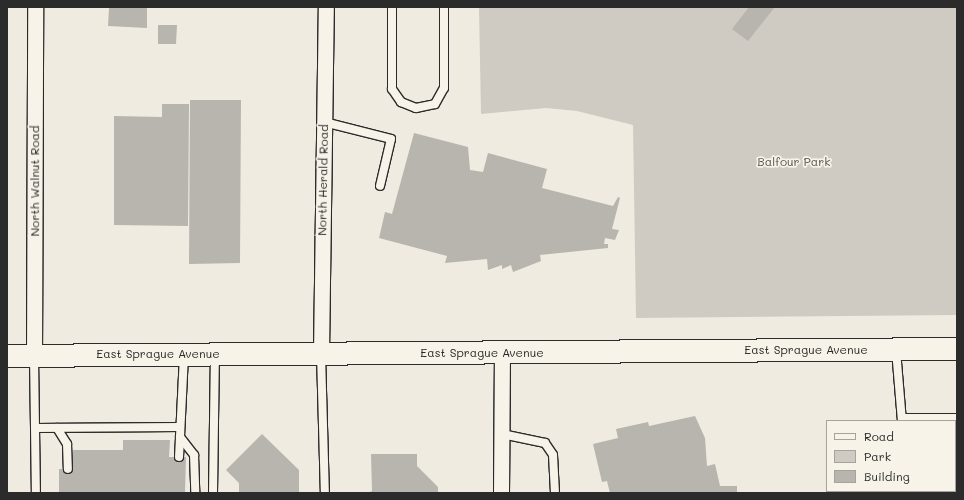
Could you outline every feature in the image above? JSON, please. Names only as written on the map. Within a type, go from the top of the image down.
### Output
[{"type":"main road","name":"East Sprague Avenue","points":[[7,356],[957,349]]},
{"type":"street","name":"North Walnut Road","points":[[34,356],[35,7]]},
{"type":"street","name":"North Herald Road","points":[[321,353],[326,7]]},
{"type":"street","points":[[502,353],[502,493]]},
{"type":"lane","points":[[392,7],[392,90],[401,102],[416,108],[435,104],[444,88],[444,7]]},
{"type":"lane","points":[[324,122],[391,139],[380,186]]},
{"type":"lane","points":[[895,349],[902,420],[957,418]]},
{"type":"lane","points":[[321,353],[325,493]]},
{"type":"lane","points":[[179,457],[184,354]]},
{"type":"lane","points":[[213,493],[215,354]]},
{"type":"lane","points":[[34,356],[36,493]]},
{"type":"lane","points":[[35,428],[180,427]]},
{"type":"lane","points":[[57,428],[67,444],[68,469]]},
{"type":"lane","points":[[502,434],[545,443],[553,455],[555,493]]},
{"type":"lane","points":[[180,437],[194,455],[195,493]]},
{"type":"green space","name":"Balfour Park","points":[[479,7],[957,7],[957,315],[636,318],[633,125],[577,111],[546,108],[481,114]]},
{"type":"building","points":[[147,7],[147,28],[108,26],[109,8]]},
{"type":"building","points":[[749,7],[775,7],[748,41],[732,29]]},
{"type":"building","points":[[158,25],[177,25],[176,44],[158,44]]},
{"type":"building","points":[[190,100],[241,100],[240,263],[189,264]]},
{"type":"building","points":[[162,104],[189,104],[188,226],[114,225],[114,116],[162,117]]},
{"type":"building","points":[[414,133],[468,147],[470,170],[483,172],[488,153],[547,169],[542,188],[613,206],[618,197],[620,198],[612,229],[619,230],[615,240],[605,238],[604,244],[608,244],[608,248],[540,255],[541,261],[513,272],[511,265],[502,269],[502,265],[488,270],[487,259],[445,263],[447,256],[379,238],[385,212],[392,214]]},
{"type":"building","points":[[695,416],[705,438],[707,466],[715,464],[720,486],[737,486],[737,493],[610,493],[607,481],[602,482],[593,444],[618,438],[616,429],[648,422],[649,426]]},
{"type":"building","points":[[262,434],[299,470],[299,492],[239,492],[239,483],[226,470]]},
{"type":"building","points":[[123,440],[170,440],[169,457],[186,457],[185,493],[59,493],[59,469],[73,469],[73,450],[123,450]]},
{"type":"building","points":[[371,454],[417,454],[417,466],[438,487],[438,493],[368,493],[372,491]]}]
